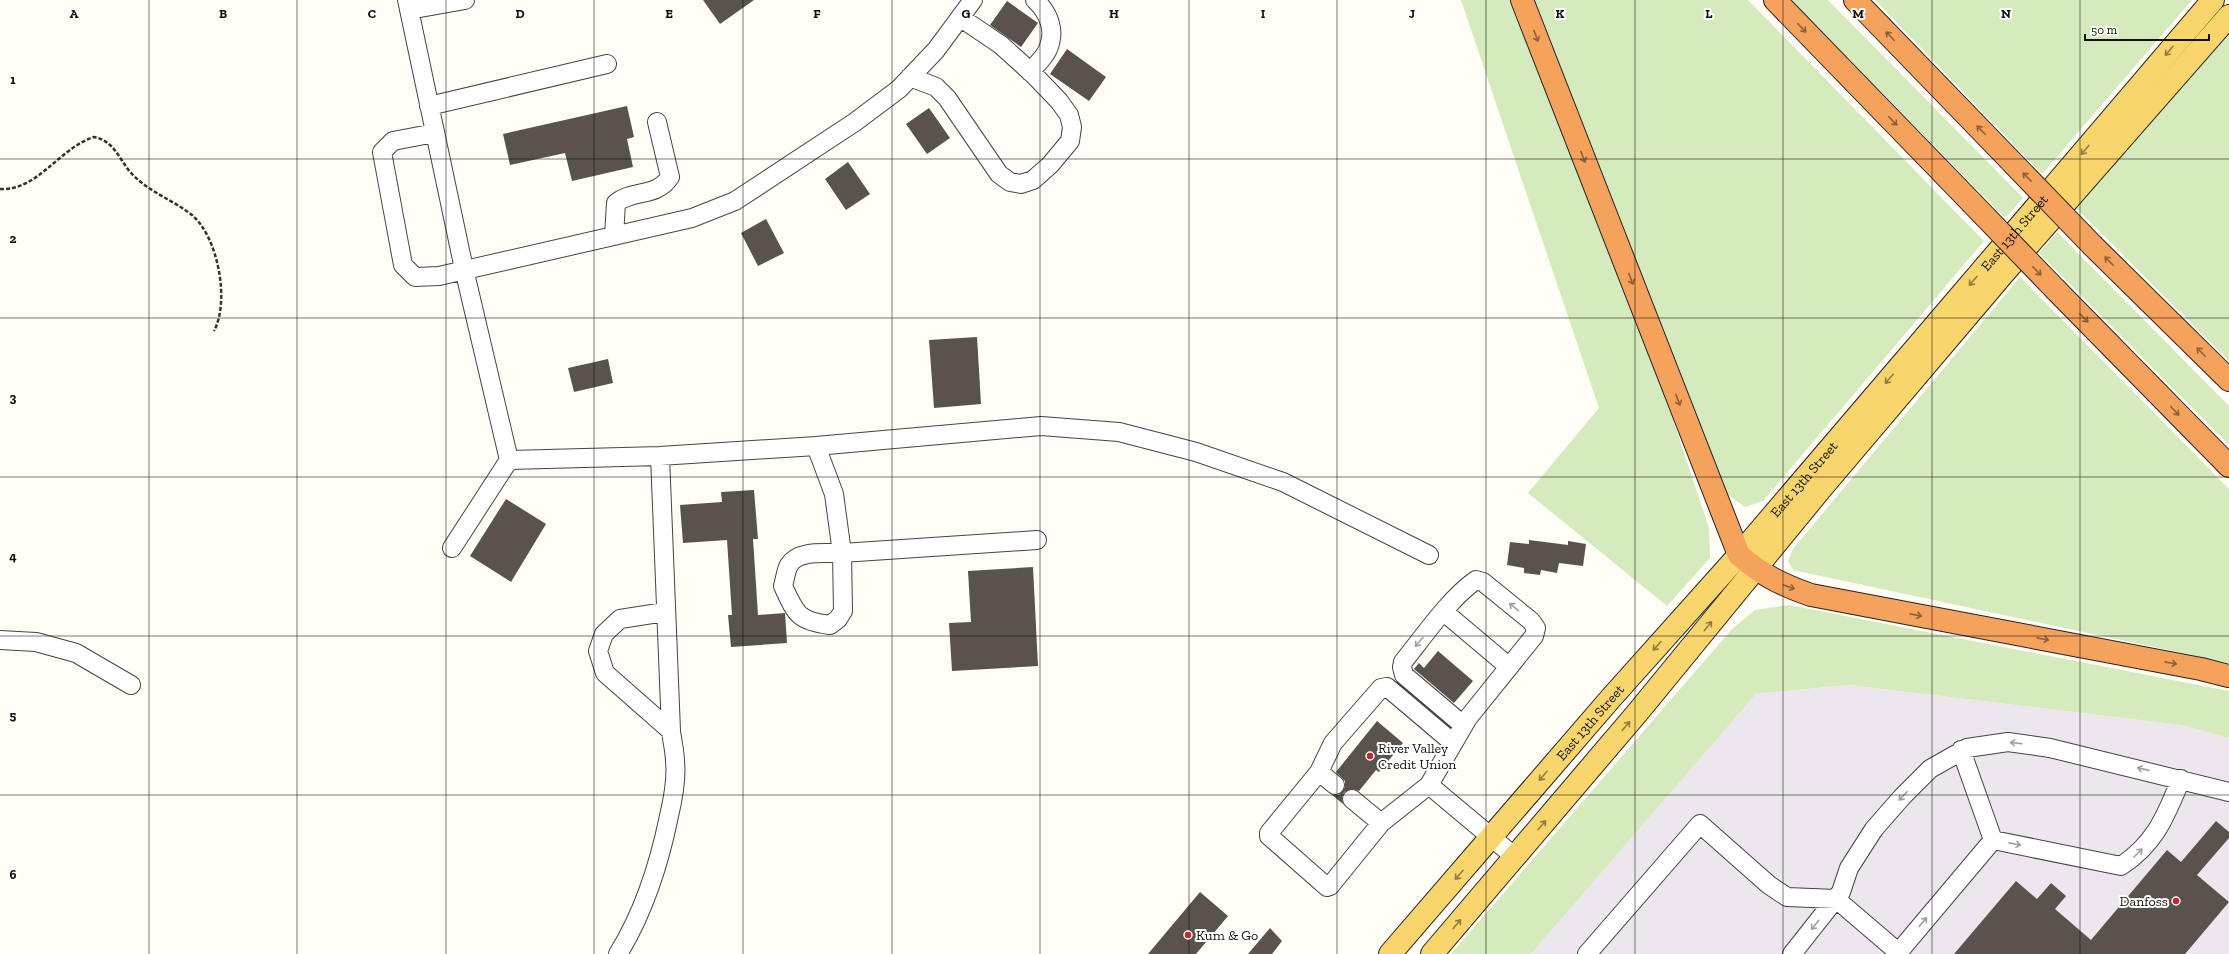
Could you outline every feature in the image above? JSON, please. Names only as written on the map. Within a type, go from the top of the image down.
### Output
[{"type":"highway","points":[[1522,0],[1739,555],[1755,569],[1780,584],[1811,595],[2200,669],[2229,676]]},
{"type":"highway","points":[[1775,0],[2229,466]]},
{"type":"highway","points":[[1855,0],[2093,246],[2229,380]]},
{"type":"main road","name":"East 13th Street","points":[[1390,954],[1611,698],[1739,555],[2213,0]]},
{"type":"main road","name":"East 13th Street","points":[[1432,954],[1638,712],[1755,569],[2003,274],[2229,16]]},
{"type":"lane","points":[[452,548],[509,460],[464,268],[408,5],[465,0]]},
{"type":"lane","points":[[435,133],[393,141],[382,152],[403,266],[415,277],[439,276],[464,268],[692,218],[735,201],[855,122],[899,89],[936,50],[973,0]]},
{"type":"lane","points":[[1030,72],[1048,50],[1052,32],[1049,19],[1035,0]]},
{"type":"lane","points":[[910,77],[936,87],[947,98],[999,174],[1010,182],[1021,184],[1033,180],[1050,165],[1070,141],[1072,127],[1069,115],[1059,101],[1001,44],[960,18]]},
{"type":"lane","points":[[430,106],[607,64]]},
{"type":"lane","points":[[614,236],[616,202],[622,198],[660,189],[670,177],[657,122]]},
{"type":"lane","points":[[509,460],[660,456],[816,446],[1041,426],[1119,432],[1196,452],[1283,482],[1429,555]]},
{"type":"lane","points":[[816,446],[834,494],[842,553],[1037,540]]},
{"type":"lane","points":[[618,954],[627,939],[651,888],[663,846],[673,796],[675,769],[671,731],[665,612],[660,456]]},
{"type":"lane","points":[[1452,742],[1387,687],[1384,687],[1333,743],[1319,772],[1269,833],[1269,836],[1327,887],[1334,883],[1381,823],[1429,785],[1440,770],[1452,742],[1463,725],[1508,666],[1534,636],[1536,628],[1531,621],[1483,582],[1476,580],[1469,585],[1444,612],[1403,662],[1402,667],[1404,674],[1463,725]]},
{"type":"lane","points":[[665,612],[620,619],[604,634],[598,651],[605,673],[671,731]]},
{"type":"lane","points":[[1444,612],[1508,666]]},
{"type":"lane","points":[[0,640],[36,642],[76,653],[131,685]]},
{"type":"lane","points":[[1792,954],[1841,892],[1849,868],[1879,824],[1930,769],[1961,750],[2008,742],[2050,748],[2229,792]]},
{"type":"lane","points":[[1961,750],[1993,840]]},
{"type":"lane","points":[[1319,772],[1335,785]]},
{"type":"lane","points":[[1993,840],[2121,866],[2139,854],[2163,821],[2181,779]]},
{"type":"lane","points":[[1429,785],[1515,857]]},
{"type":"lane","points":[[1352,799],[1381,823]]},
{"type":"lane","points":[[1587,954],[1700,824],[1769,885],[1787,897],[1836,899],[1897,953],[1993,840]]},
{"type":"path","points":[[0,189],[10,190],[26,185],[81,141],[94,137],[111,144],[132,174],[155,192],[192,216],[206,230],[220,273],[221,308],[214,331]]},
{"type":"shaded area","points":[[1849,685],[2181,725],[2229,738],[2229,954],[1531,954],[1756,694]]},
{"type":"green space","points":[[1461,0],[1512,0],[1652,357],[1709,528],[1710,558],[1667,606],[1528,493],[1599,408]]},
{"type":"green space","points":[[1535,0],[1748,0],[1984,241],[1763,501],[1745,507],[1728,495]]},
{"type":"green space","points":[[1791,0],[1828,0],[2023,198],[2005,218]]},
{"type":"green space","points":[[1875,0],[2192,0],[2042,174]]},
{"type":"green space","points":[[2229,34],[2229,361],[2076,208]]},
{"type":"green space","points":[[2057,232],[2229,406],[2229,445],[2039,253]]},
{"type":"green space","points":[[2020,277],[2229,489],[2229,663],[1793,570],[1788,561],[1793,549]]},
{"type":"green space","points":[[1789,605],[2229,691],[2229,738],[2181,725],[1849,685],[1756,694],[1531,954],[1451,954],[1732,629],[1755,610]]},
{"type":"building","points":[[703,0],[754,0],[720,24]]},
{"type":"building","points":[[1007,1],[1038,23],[1021,47],[990,25]]},
{"type":"building","points":[[1067,49],[1106,77],[1089,101],[1050,74]]},
{"type":"building","points":[[627,106],[634,137],[627,139],[633,167],[572,181],[565,153],[510,165],[503,134]]},
{"type":"building","points":[[929,108],[950,138],[927,154],[906,124]]},
{"type":"building","points":[[848,162],[870,194],[846,210],[825,179]]},
{"type":"building","points":[[766,219],[784,253],[758,266],[741,233]]},
{"type":"building","points":[[977,337],[981,404],[934,408],[929,340]]},
{"type":"building","points":[[608,359],[613,383],[574,392],[568,368]]},
{"type":"building","points":[[754,490],[758,539],[753,539],[758,615],[785,613],[787,643],[731,647],[728,615],[732,615],[727,540],[683,543],[680,505],[722,502],[721,492]]},
{"type":"building","points":[[506,499],[546,524],[511,582],[470,556]]},
{"type":"building","points":[[1529,540],[1568,545],[1568,541],[1586,544],[1583,566],[1559,563],[1557,573],[1541,570],[1540,575],[1524,573],[1524,568],[1507,565],[1510,542],[1529,544]]},
{"type":"building","points":[[1033,567],[1038,666],[952,671],[949,623],[971,622],[968,571]]},
{"type":"building","points":[[1438,651],[1473,681],[1454,703],[1414,669],[1419,663],[1424,668]]},
{"type":"building","name":"River Valley Credit Union","points":[[1377,721],[1403,743],[1379,772],[1376,770],[1359,791],[1353,789],[1344,792],[1342,798],[1343,804],[1332,795],[1339,795],[1345,787],[1345,781],[1336,772]]},
{"type":"building","name":"Danfoss","points":[[2216,821],[2229,832],[2229,838],[2197,875],[2229,902],[2185,954],[1954,954],[2016,881],[2037,899],[2051,883],[2066,896],[2055,909],[2091,940],[2167,850],[2181,862]]},
{"type":"building","name":"Kum & Go","points":[[1200,892],[1228,916],[1196,954],[1148,954]]},
{"type":"building","name":"Kum & Go","points":[[1270,928],[1282,941],[1272,954],[1248,954]]},
{"type":"place","name":"River Valley Credit Union","points":[[1370,756]]},
{"type":"place","name":"Danfoss","points":[[2176,901]]},
{"type":"place","name":"Kum & Go","points":[[1188,935]]}]
